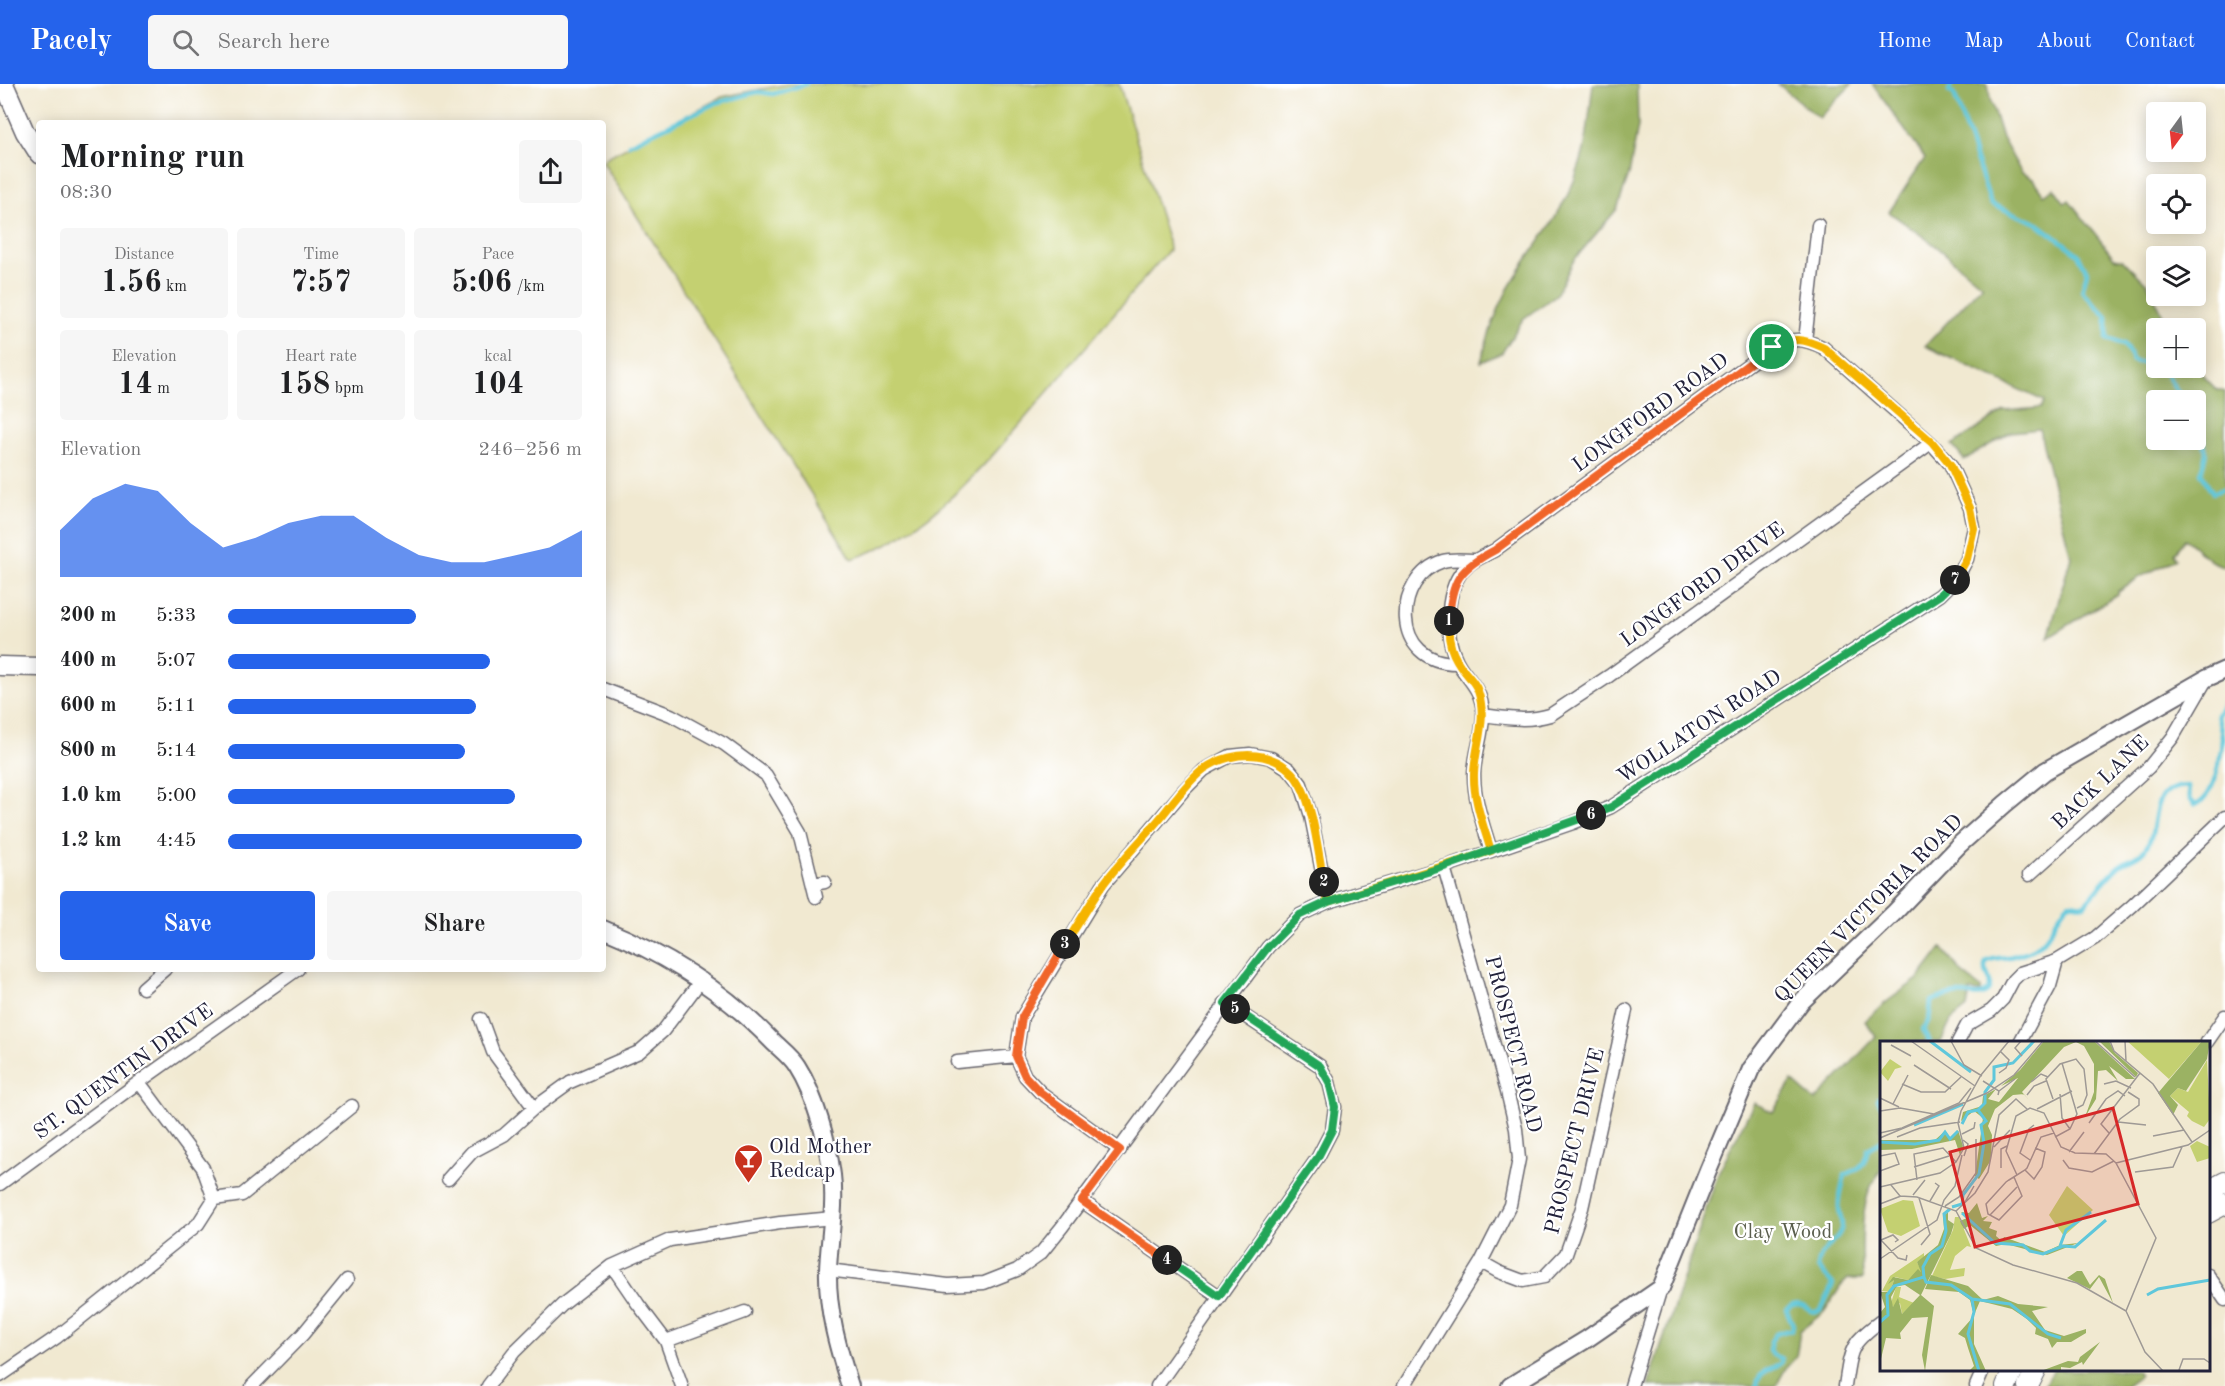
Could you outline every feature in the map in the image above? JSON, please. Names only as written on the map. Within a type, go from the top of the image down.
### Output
[{"type":"main road","points":[[4,84],[25,132],[36,149]]},
{"type":"main road","points":[[0,666],[36,667]]},
{"type":"main road","points":[[2210,1190],[2225,1182]]},
{"type":"main road","points":[[2210,1212],[2225,1204]]},
{"type":"main road","points":[[2006,1386],[2013,1371]]},
{"type":"main road","points":[[2028,1386],[2036,1371]]},
{"type":"street","points":[[1818,225],[1805,341],[1824,348],[1932,442]]},
{"type":"street","name":"LONGFORD ROAD","points":[[1491,851],[1476,795],[1474,775],[1483,715],[1477,688],[1458,663],[1450,646],[1448,632],[1452,594],[1459,578],[1466,567],[1495,550],[1772,347],[1784,341],[1805,341]]},
{"type":"street","name":"LONGFORD DRIVE","points":[[1483,715],[1515,720],[1550,715],[1609,676],[1932,442]]},
{"type":"street","name":"WOLLATON ROAD","points":[[828,1270],[948,1285],[984,1283],[1017,1270],[1041,1253],[1120,1150],[1225,1003],[1283,930],[1300,915],[1328,902],[1444,867],[1573,823],[1611,807],[1940,595],[1957,578],[1967,559],[1974,528],[1970,508],[1950,464],[1932,442]]},
{"type":"street","name":"LONGFORD ROAD","points":[[1458,663],[1441,663],[1427,657],[1415,646],[1408,635],[1406,610],[1417,582],[1432,567],[1442,561],[1477,560]]},
{"type":"street","name":"QUEEN VICTORIA ROAD","points":[[1631,1386],[1661,1288],[1751,1069],[1800,1002],[1895,912],[1959,845],[2045,771],[2207,678],[2225,670]]},
{"type":"street","name":"BACK LANE","points":[[2029,875],[2149,767],[2173,737],[2207,678]]},
{"type":"street","points":[[606,691],[671,715],[724,744],[766,775],[800,832],[818,888]]},
{"type":"street","points":[[1120,1150],[1040,1092],[1025,1076],[1016,1056],[1022,1017],[1103,885],[1184,790],[1204,770],[1230,756],[1250,754],[1271,758],[1289,769],[1301,784],[1311,816],[1328,902]]},
{"type":"street","points":[[1959,1041],[1967,1025],[1991,1011],[2003,999],[2013,980],[2020,973],[2057,961],[2095,938],[2225,817]]},
{"type":"street","name":"PROSPECT ROAD","points":[[1404,1386],[1481,1262],[1510,1205],[1519,1159],[1507,1090],[1444,867]]},
{"type":"street","points":[[606,929],[632,940],[702,979],[749,1017],[797,1066],[813,1101],[832,1175],[833,1218],[828,1270],[829,1300],[835,1337],[850,1386]]},
{"type":"street","points":[[2021,1041],[2050,986],[2057,961]]},
{"type":"street","points":[[143,988],[162,972]]},
{"type":"street","name":"ST. QUENTIN DRIVE","points":[[0,1184],[294,972]]},
{"type":"street","points":[[448,1179],[472,1152],[504,1135],[534,1108],[570,1082],[639,1052],[663,1031],[702,979]]},
{"type":"street","points":[[1157,1386],[1318,1157],[1332,1130],[1335,1107],[1329,1082],[1320,1066],[1225,1003]]},
{"type":"street","name":"PROSPECT DRIVE","points":[[1481,1262],[1499,1272],[1524,1281],[1544,1277],[1566,1254],[1582,1208],[1626,1010]]},
{"type":"street","points":[[2208,1041],[2225,1016]]},
{"type":"street","points":[[481,1019],[493,1052],[534,1108]]},
{"type":"street","points":[[957,1062],[1016,1056]]},
{"type":"street","points":[[139,1082],[203,1168],[214,1199]]},
{"type":"street","points":[[0,1376],[57,1337],[198,1224],[214,1199],[242,1195],[352,1106]]},
{"type":"street","points":[[1082,1201],[1219,1296]]},
{"type":"street","points":[[488,1386],[514,1352],[562,1305],[612,1266],[670,1240],[780,1223],[833,1218]]},
{"type":"street","points":[[612,1266],[666,1341],[682,1386]]},
{"type":"street","points":[[2210,1278],[2225,1300]]},
{"type":"street","points":[[252,1386],[303,1334],[347,1280]]},
{"type":"street","points":[[1510,1386],[1587,1339],[1661,1288]]},
{"type":"street","points":[[666,1341],[745,1312]]},
{"type":"street","points":[[1845,1386],[1854,1344],[1880,1321]]},
{"type":"street","points":[[1976,1386],[1983,1371]]},
{"type":"green space","points":[[787,84],[1119,84],[1168,241],[1169,250],[985,464],[936,510],[910,530],[882,547],[852,559],[606,167],[607,157],[722,97]]},
{"type":"green space","points":[[1593,84],[1637,84],[1638,126],[1629,175],[1617,209],[1574,260],[1556,295],[1523,319],[1502,353],[1481,362],[1492,325],[1508,289],[1556,216],[1572,186],[1584,149]]},
{"type":"green space","points":[[1778,84],[1852,84],[1819,118]]},
{"type":"green space","points":[[1872,84],[1988,84],[1990,99],[2002,138],[2021,172],[2033,179],[2044,195],[2054,188],[2065,203],[2069,200],[2114,258],[2123,260],[2146,283],[2146,306],[2158,306],[2164,318],[2146,318],[2146,378],[2206,378],[2215,388],[2225,391],[2225,567],[2211,561],[2185,539],[2174,553],[2176,559],[2140,577],[2118,591],[2118,594],[2048,638],[2071,557],[2039,429],[2011,432],[1964,460],[1952,445],[2004,411],[2041,408],[2044,401],[1925,346],[1982,285],[1936,246],[1889,212],[1925,158]]},
{"type":"green space","name":"Clay Wood","points":[[1942,948],[1963,974],[1981,988],[1981,992],[1970,991],[1967,1008],[1951,1021],[1941,1041],[1880,1041],[1880,1173],[1868,1193],[1865,1207],[1862,1237],[1863,1279],[1848,1279],[1824,1312],[1800,1331],[1796,1357],[1786,1368],[1776,1386],[1648,1386],[1718,1173],[1754,1103],[1773,1112],[1792,1081],[1815,1101],[1876,1037],[1865,1021],[1919,978]]},
{"type":"green space","points":[[2053,1371],[2138,1371],[2140,1375],[2125,1386],[2044,1386]]},
{"type":"waterway","points":[[629,144],[716,103],[758,92],[773,94],[806,84]]},
{"type":"waterway","points":[[1951,84],[1949,91],[1954,94],[1991,204],[2037,223],[2078,254],[2087,272],[2082,291],[2107,317],[2107,339],[2124,344],[2133,361],[2146,364]]},
{"type":"waterway","points":[[2169,378],[2176,390]]},
{"type":"waterway","points":[[2206,450],[2201,473],[2213,493],[2225,488]]},
{"type":"waterway","points":[[1929,1041],[1923,1029],[1929,1019],[1931,1001],[1955,994],[1983,995],[1986,993],[1990,984],[1985,968],[1986,962],[2010,957],[2036,947],[2048,935],[2069,903],[2084,905],[2118,867],[2145,849],[2153,829],[2159,800],[2165,793],[2174,788],[2188,786],[2190,799],[2195,805],[2208,795],[2216,776],[2220,756],[2222,738],[2217,715],[2225,702]]},
{"type":"waterway","points":[[1880,1098],[1878,1100],[1880,1104]]},
{"type":"waterway","points":[[1757,1386],[1759,1377],[1768,1369],[1780,1364],[1782,1359],[1769,1351],[1771,1341],[1776,1334],[1792,1329],[1793,1325],[1786,1309],[1796,1304],[1817,1312],[1822,1308],[1833,1284],[1818,1268],[1819,1262],[1823,1252],[1841,1229],[1839,1205],[1845,1175],[1861,1166],[1868,1149],[1880,1142]]},
{"type":"place","name":"Old Mother Redcap","points":[[748,1184]]},
{"type":"route","points":[[1772,347],[1495,550],[1466,567],[1459,578],[1452,594],[1448,632],[1450,646],[1458,663],[1477,688],[1482,704],[1483,715],[1474,775],[1476,795],[1483,822],[1491,851],[1444,867],[1351,897],[1328,902],[1311,816],[1301,784],[1289,769],[1271,758],[1250,754],[1230,756],[1204,770],[1184,790],[1103,885],[1044,978],[1022,1017],[1016,1056],[1025,1076],[1040,1092],[1120,1150],[1082,1201],[1219,1296],[1318,1157],[1332,1130],[1335,1107],[1329,1082],[1320,1066],[1225,1003],[1283,930],[1300,915],[1328,902],[1351,897],[1397,882],[1444,867],[1573,823],[1611,807],[1940,595],[1957,578],[1967,559],[1974,528],[1970,508],[1950,464],[1932,442],[1824,348],[1815,343],[1793,339],[1772,347]]}]
